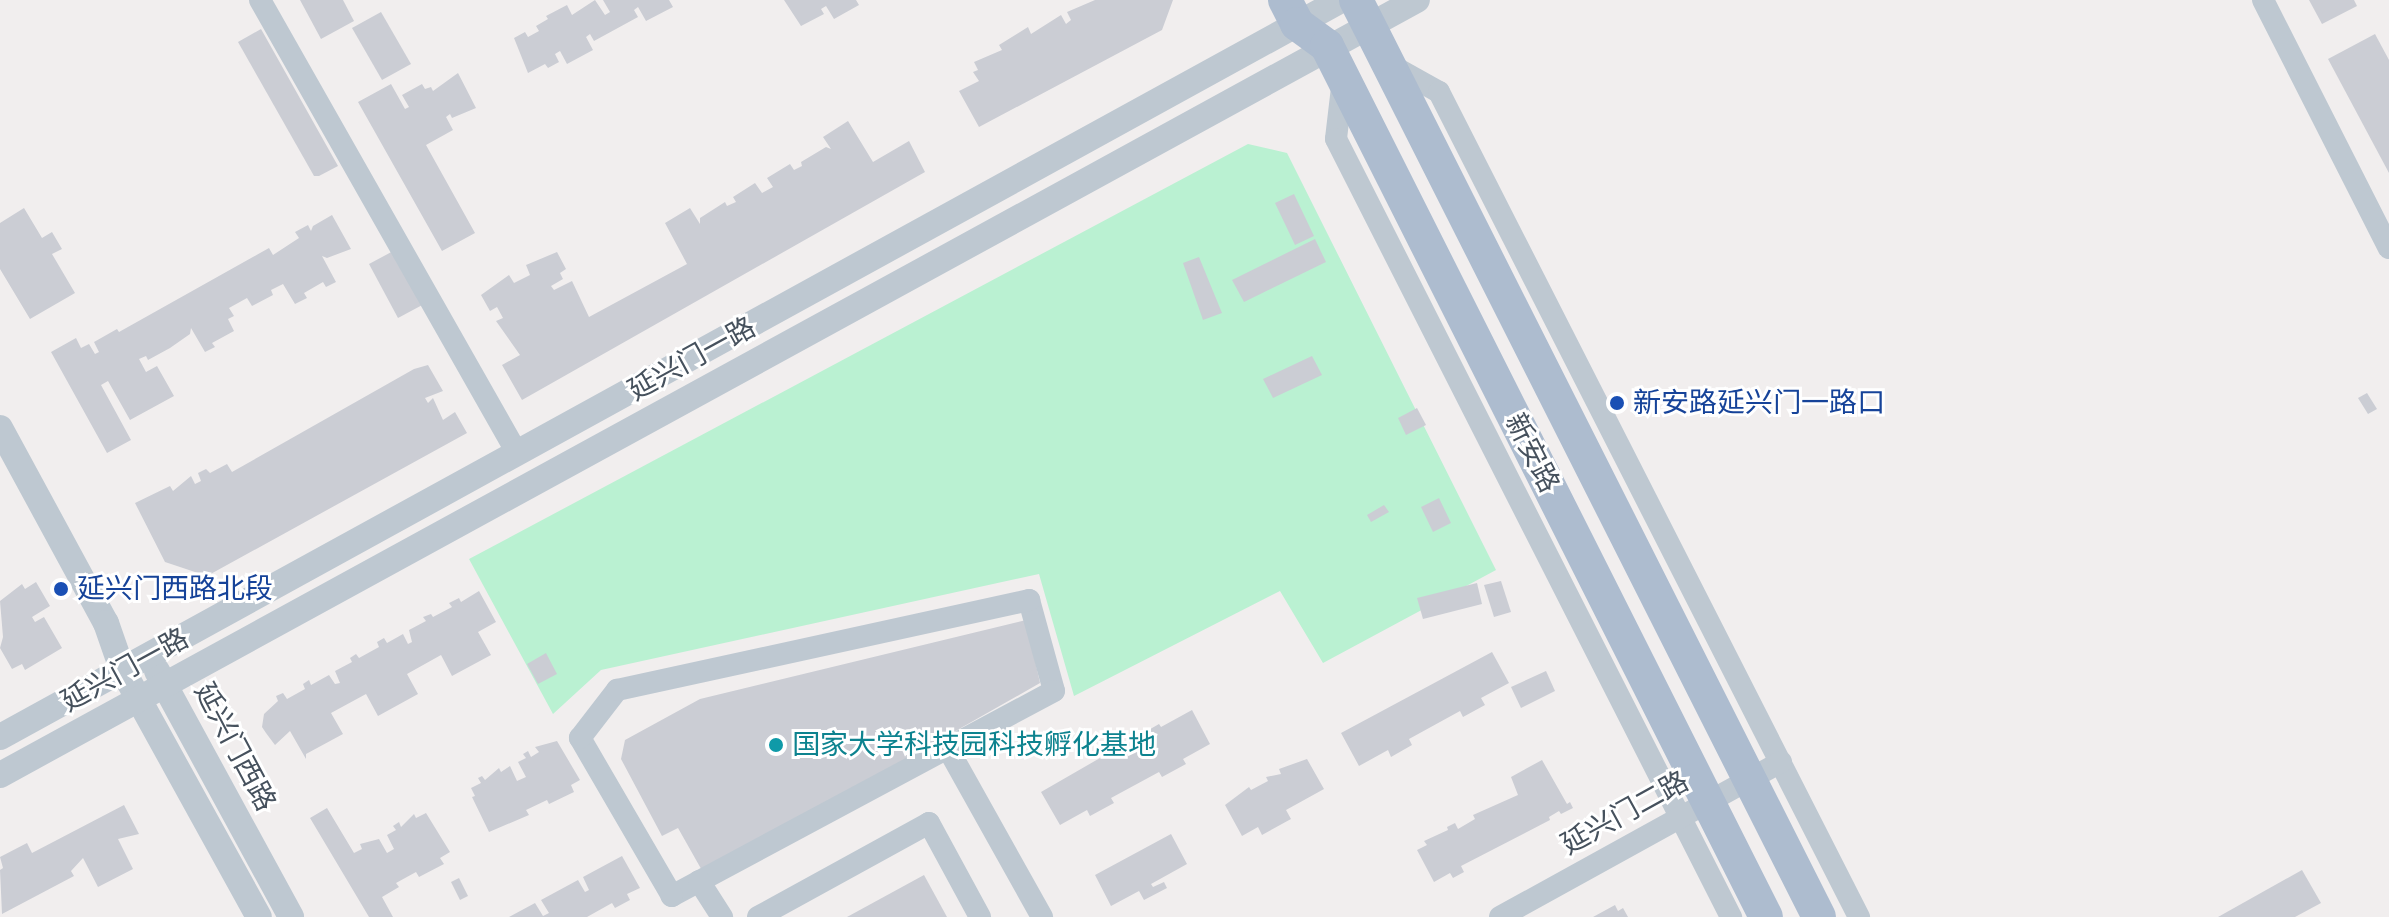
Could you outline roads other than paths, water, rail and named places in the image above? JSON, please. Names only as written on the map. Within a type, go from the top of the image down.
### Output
[{"type":"main road","name":"新安路","points":[[1291,12],[1327,46],[1694,809],[1766,917]]},
{"type":"main road","name":"新安路","points":[[1362,13],[1819,917]]},
{"type":"street","points":[[260,0],[517,453]]},
{"type":"street","name":"延兴门一路","points":[[0,737],[517,453],[1291,12],[1341,0]]},
{"type":"street","name":"延兴门一路","points":[[0,775],[1327,46],[1362,13],[1417,0]]},
{"type":"street","points":[[2263,0],[2389,248]]},
{"type":"street","points":[[1387,62],[1439,92],[1859,917]]},
{"type":"street","name":"延兴门西路","points":[[0,428],[106,623],[122,669],[259,917]]},
{"type":"street","points":[[1029,600],[1054,691],[947,747],[672,896],[580,738],[617,690],[1029,600]]},
{"type":"street","name":"延兴门西路","points":[[106,623],[149,655],[291,917]]},
{"type":"street","points":[[947,747],[1042,917]]},
{"type":"street","name":"延兴门二路","points":[[1500,917],[1781,762]]},
{"type":"street","points":[[1694,809],[1731,917]]},
{"type":"street","points":[[758,917],[929,823],[980,917]]},
{"type":"street","points":[[699,881],[722,917]]},
{"type":"place","name":"新安路延兴门一路口","points":[[1617,403]]},
{"type":"place","name":"延兴门西路北段","points":[[61,589]]},
{"type":"place","name":"国家大学科技园科技孵化基地","points":[[776,745]]}]
